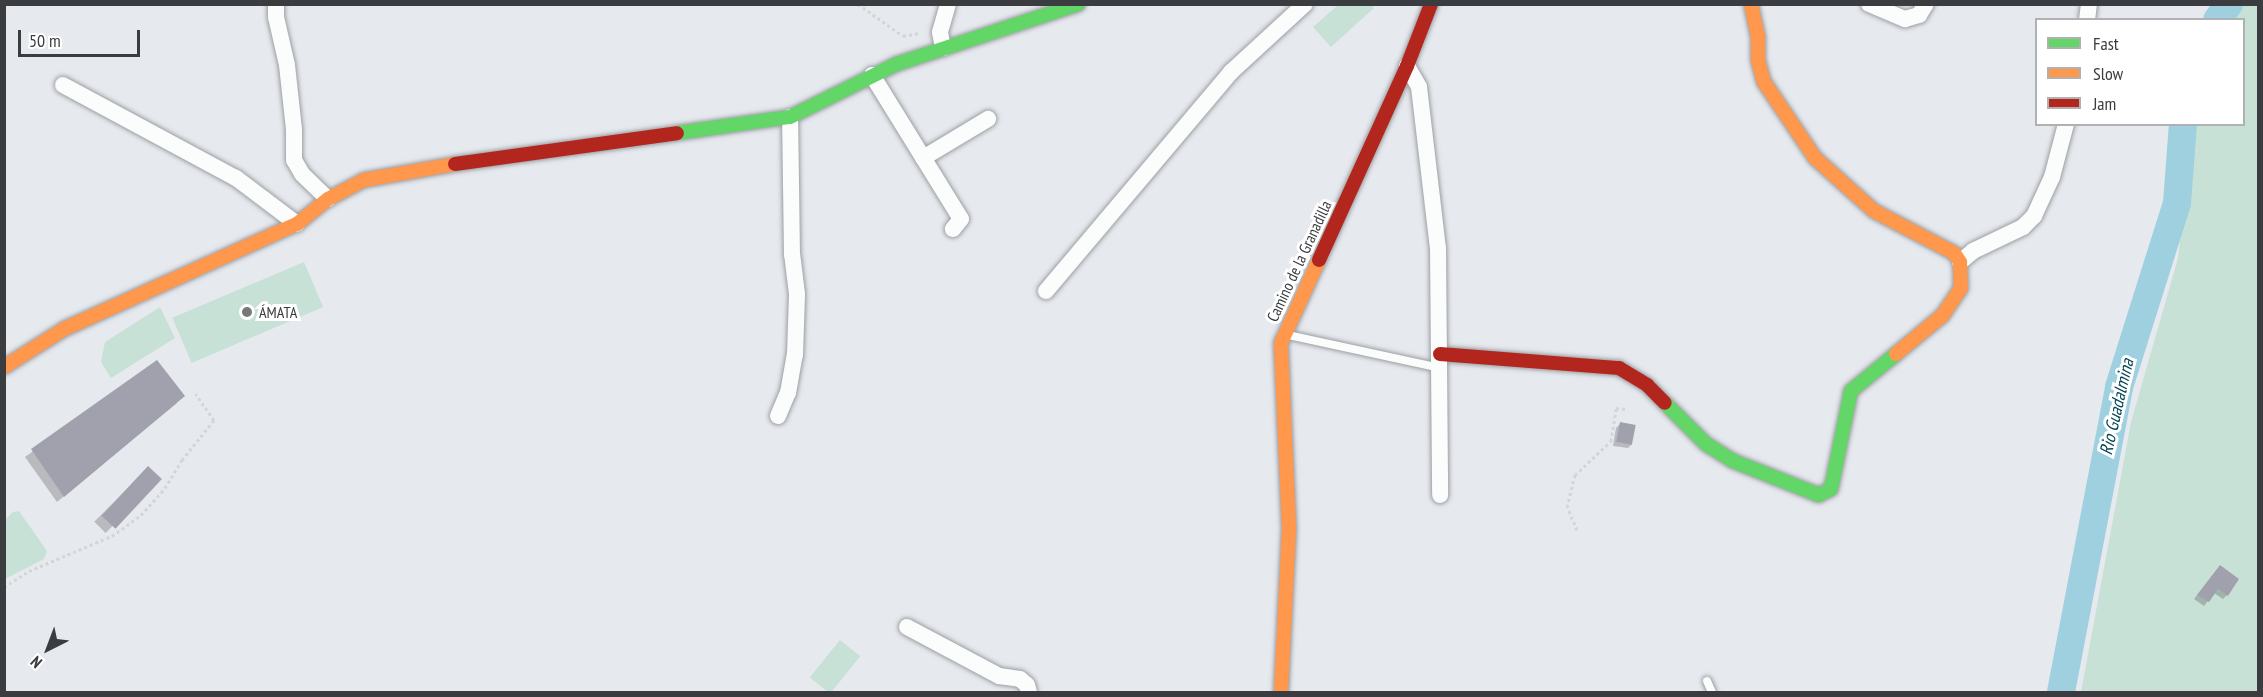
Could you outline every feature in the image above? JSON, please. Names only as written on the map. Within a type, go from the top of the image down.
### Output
[{"type":"street","points":[[276,4],[276,17],[287,65],[294,129],[294,160],[302,174],[328,199]]},
{"type":"street","points":[[943,48],[940,32],[948,4]]},
{"type":"street","points":[[4,367],[64,329],[297,224],[328,199],[363,180],[401,172],[790,117],[872,75],[943,48],[1078,4]]},
{"type":"street","points":[[1046,291],[1231,72],[1305,4]]},
{"type":"street","name":"Camino de la Granadilla","points":[[1281,693],[1289,528],[1281,343],[1407,66],[1431,4]]},
{"type":"street","points":[[1440,361],[1619,368],[1647,385],[1706,444],[1733,461],[1820,495],[1832,489],[1851,391],[1943,315],[1960,288],[1960,262],[1954,253],[1874,211],[1815,158],[1764,82],[1758,60],[1758,38],[1751,4]]},
{"type":"street","points":[[1869,4],[1905,20],[1919,15],[1926,4]]},
{"type":"street","points":[[1407,66],[1419,87],[1438,248],[1440,495]]},
{"type":"street","points":[[872,75],[961,219],[960,224],[953,229]]},
{"type":"street","points":[[63,85],[236,178],[297,224]]},
{"type":"street","points":[[778,416],[788,393],[795,355],[797,294],[792,255],[790,117]]},
{"type":"street","points":[[923,158],[988,119]]},
{"type":"street","points":[[1960,262],[1973,251],[2023,227],[2034,216],[2052,177],[2065,126]]},
{"type":"street","points":[[907,627],[999,676],[1020,679],[1027,685],[1029,693]]},
{"type":"lane","points":[[1284,334],[1440,361]]},
{"type":"lane","points":[[1707,681],[1712,693]]},
{"type":"path","points":[[858,4],[903,36],[920,33]]},
{"type":"path","points":[[4,587],[29,571],[112,536],[141,515],[165,488],[182,460],[214,420],[196,394]]},
{"type":"path","points":[[1577,530],[1568,507],[1575,475],[1611,441],[1616,408],[1625,408]]},
{"type":"green space","points":[[1338,5],[1371,5],[1374,8],[1331,47],[1313,27]]},
{"type":"green space","points":[[2242,5],[2258,5],[2258,692],[2081,692],[2131,422],[2178,258],[2192,136],[2196,126],[2245,126],[2245,18],[2236,18]]},
{"type":"green space","name":"ÁMATA","points":[[304,262],[323,307],[192,363],[172,318]]},
{"type":"green space","points":[[160,307],[175,338],[111,378],[101,362],[105,342]]},
{"type":"green space","points":[[19,511],[47,551],[44,559],[5,579],[5,520],[13,512]]},
{"type":"green space","points":[[840,640],[860,656],[831,692],[828,692],[810,677]]},
{"type":"building","points":[[157,360],[185,396],[64,497],[31,449]]},
{"type":"building","points":[[1620,422],[1636,425],[1632,445],[1616,442]]},
{"type":"building","points":[[148,466],[162,479],[116,529],[102,516]]},
{"type":"building","points":[[2220,565],[2239,579],[2228,596],[2218,589],[2209,602],[2197,595]]},
{"type":"waterway","name":"Rio Guadalmina","points":[[2218,18],[2229,4]]},
{"type":"waterway","name":"Rio Guadalmina","points":[[2061,692],[2119,387],[2177,203],[2183,126]]},
{"type":"traffic: fast","points":[[677,133],[790,117],[897,64],[1078,4]]},
{"type":"traffic: fast","points":[[1665,403],[1706,444],[1733,461],[1819,495],[1831,489],[1851,391],[1896,354]]},
{"type":"traffic: slow","points":[[1751,4],[1758,38],[1758,60],[1764,82],[1815,158],[1874,211],[1954,253],[1960,262],[1961,288],[1943,315],[1896,354]]},
{"type":"traffic: slow","points":[[4,367],[64,329],[297,224],[328,199],[364,180],[455,164]]},
{"type":"traffic: slow","points":[[1281,692],[1289,528],[1281,343],[1319,260]]},
{"type":"traffic: jam","points":[[1319,260],[1407,66],[1431,4]]},
{"type":"traffic: jam","points":[[455,164],[677,133]]},
{"type":"traffic: jam","points":[[1440,354],[1619,368],[1647,385],[1665,403]]},
{"type":"place","name":"ÁMATA","points":[[247,312]]}]
